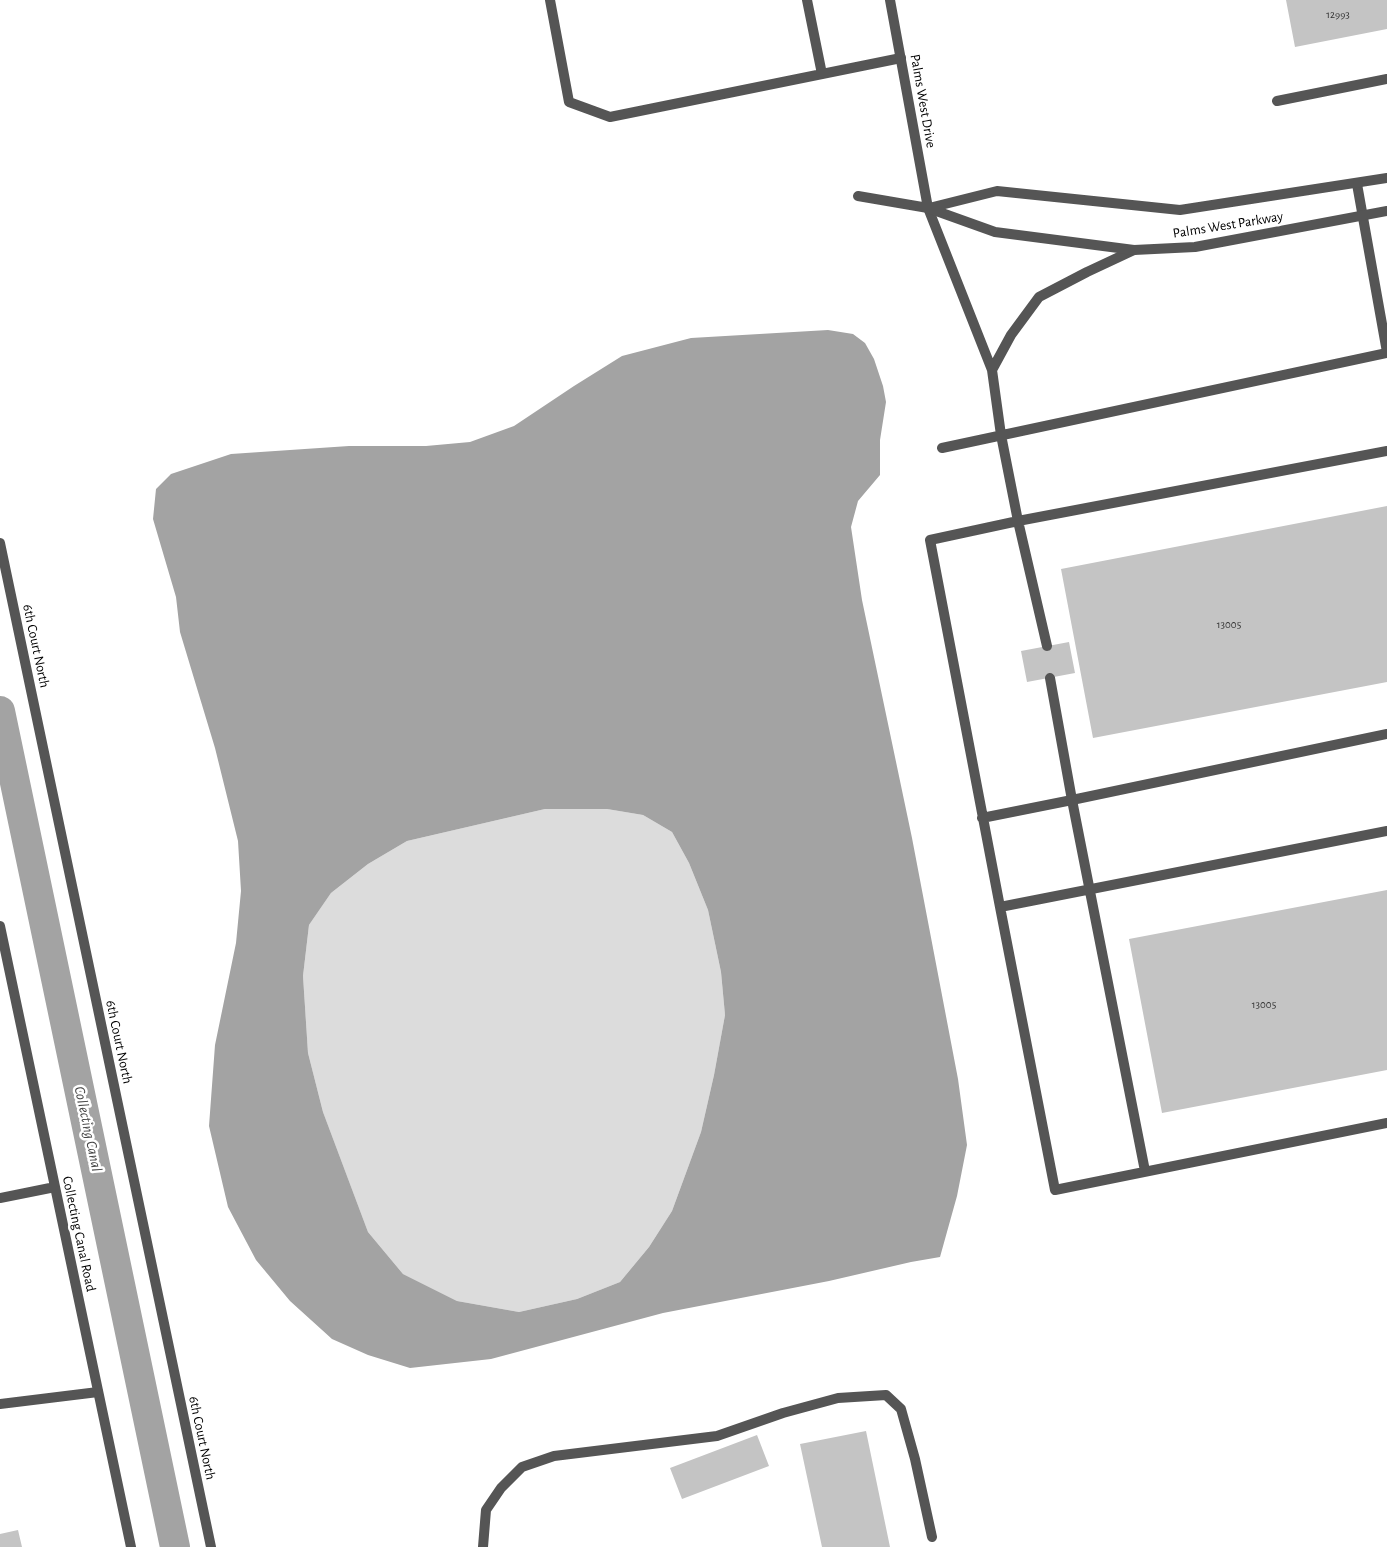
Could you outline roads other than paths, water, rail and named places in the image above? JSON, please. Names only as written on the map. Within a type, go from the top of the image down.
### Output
[{"type":"street","points":[[550,0],[569,102],[610,116],[901,58]]},
{"type":"street","points":[[807,0],[822,74]]},
{"type":"street","name":"Palms West Drive","points":[[890,0],[928,208],[992,370],[1001,435],[1018,521],[1048,646]]},
{"type":"street","points":[[1277,101],[1387,79]]},
{"type":"street","name":"Palms West Parkway","points":[[928,208],[997,191],[1180,210],[1387,178]]},
{"type":"street","points":[[942,448],[1387,352],[1357,184]]},
{"type":"street","name":"Palms West Parkway","points":[[858,196],[928,208],[995,232],[1134,250],[1195,246],[1387,211]]},
{"type":"street","points":[[992,370],[1010,336],[1039,297],[1086,272],[1134,250]]},
{"type":"street","points":[[1387,451],[1018,521],[930,540],[1054,1190],[1387,1123]]},
{"type":"street","name":"6th Court North","points":[[0,543],[211,1547]]},
{"type":"street","points":[[1050,678],[1145,1171]]},
{"type":"street","points":[[982,818],[1387,734]]},
{"type":"street","points":[[1000,907],[1387,831]]},
{"type":"street","name":"Collecting Canal Road","points":[[0,926],[131,1547]]},
{"type":"street","points":[[0,1198],[55,1187]]},
{"type":"street","points":[[0,1404],[98,1392]]},
{"type":"street","points":[[483,1547],[486,1510],[501,1488],[522,1467],[554,1456],[717,1436],[782,1413],[838,1398],[886,1395],[901,1410],[916,1459],[932,1537]]},
{"type":"waterway","name":"Collecting Canal","points":[[0,711],[175,1547]]}]
